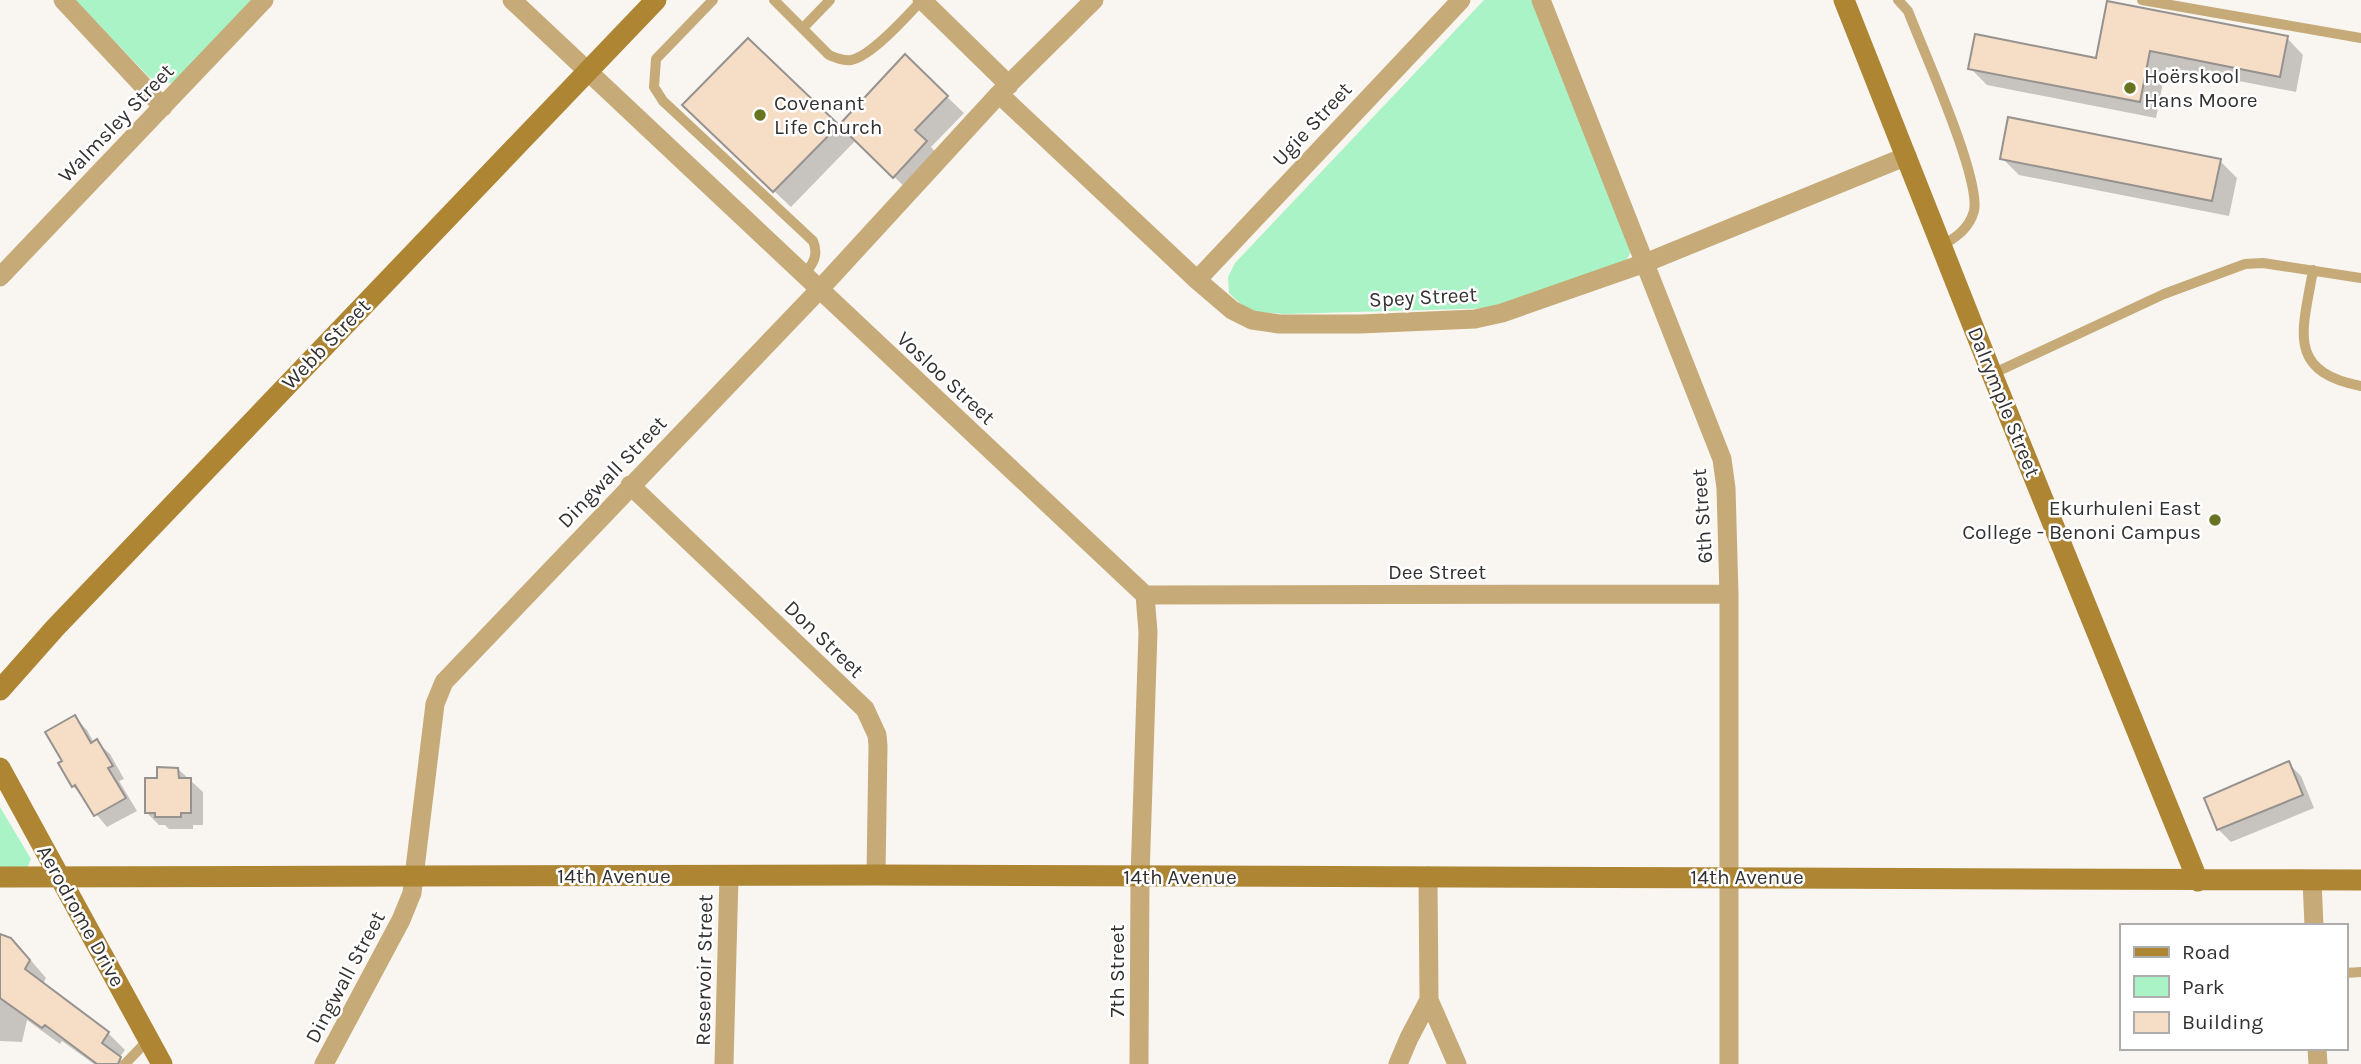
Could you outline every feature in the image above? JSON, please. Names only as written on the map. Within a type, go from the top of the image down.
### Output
[{"type":"street","points":[[63,0],[163,107]]},
{"type":"street","name":"Walmsley Street","points":[[0,277],[264,0]]},
{"type":"street","name":"Vosloo Street","points":[[512,0],[1145,595]]},
{"type":"street","name":"Webb Street","points":[[0,691],[55,628],[656,0]]},
{"type":"street","name":"Spey Street","points":[[922,0],[1004,89],[1197,280],[1232,310],[1252,320],[1279,324],[1360,324],[1475,319],[1502,313],[1645,263],[1907,156]]},
{"type":"street","name":"Dingwall Street","points":[[324,1064],[401,920],[412,893],[435,704],[444,682],[819,290],[1004,89],[1094,0]]},
{"type":"street","name":"Ugie Street","points":[[1197,280],[1461,0]]},
{"type":"street","name":"6th Street","points":[[1541,0],[1722,459],[1726,488],[1729,594],[1729,1064]]},
{"type":"street","name":"Dalrymple Street","points":[[1844,0],[1992,374],[2198,881]]},
{"type":"street","name":"Don Street","points":[[631,485],[865,709],[877,734],[878,746],[876,875]]},
{"type":"street","name":"Dee Street","points":[[1145,595],[1729,594]]},
{"type":"street","points":[[1140,877],[1148,632],[1145,595]]},
{"type":"street","name":"Aerodrome Drive","points":[[0,768],[162,1064]]},
{"type":"street","name":"14th Avenue","points":[[0,877],[876,875],[2361,880]]},
{"type":"street","points":[[1428,876],[1429,1000],[1457,1064]]},
{"type":"street","name":"Reservoir Street","points":[[724,1064],[729,877]]},
{"type":"street","name":"7th Street","points":[[1139,1064],[1140,877]]},
{"type":"street","points":[[2312,880],[2314,924]]},
{"type":"street","points":[[1398,1064],[1429,1000]]},
{"type":"lane","points":[[713,0],[656,58],[654,87],[663,101],[813,241],[817,248],[816,256],[812,266],[803,275]]},
{"type":"lane","points":[[803,28],[830,0]]},
{"type":"lane","points":[[779,2],[829,55],[853,60],[886,38],[922,0]]},
{"type":"lane","points":[[1898,0],[1908,12],[1951,118],[1974,189],[1974,209],[1970,222],[1961,234],[1942,246]]},
{"type":"lane","points":[[2142,0],[2361,38]]},
{"type":"lane","points":[[1992,374],[2164,294],[2245,264],[2263,263],[2361,277]]},
{"type":"lane","points":[[2313,270],[2304,324],[2306,355],[2324,375],[2361,386]]},
{"type":"lane","points":[[125,1064],[149,1040]]},
{"type":"green space","points":[[75,0],[257,0],[175,81],[164,84],[148,76]]},
{"type":"green space","points":[[1484,0],[1534,0],[1631,243],[1630,254],[1625,262],[1496,308],[1284,314],[1248,311],[1229,293],[1228,277],[1235,263]]},
{"type":"green space","points":[[0,807],[31,859],[26,871],[0,871]]},
{"type":"building","points":[[2107,1],[2288,36],[2280,77],[2150,51],[2140,102],[1968,69],[1975,34],[2096,58]]},
{"type":"building","name":"Covenant Life Church","points":[[748,38],[839,125],[773,192],[682,105]]},
{"type":"building","points":[[905,54],[948,96],[915,130],[927,141],[893,178],[839,125]]},
{"type":"building","points":[[2008,117],[2221,159],[2212,201],[2000,159]]},
{"type":"building","points":[[75,715],[91,743],[97,739],[113,766],[108,768],[126,798],[94,816],[58,763],[62,761],[45,732]]},
{"type":"building","points":[[2289,761],[2303,795],[2217,830],[2204,798]]},
{"type":"building","points":[[157,767],[178,768],[179,778],[191,778],[191,813],[181,813],[181,817],[155,817],[155,813],[145,813],[145,778],[157,778]]},
{"type":"building","points":[[0,934],[11,938],[30,960],[25,969],[109,1032],[102,1043],[121,1057],[118,1064],[97,1064],[45,1025],[42,1028],[0,998]]},
{"type":"place","name":"Hoërskool Hans Moore","points":[[2130,88]]},
{"type":"place","name":"Covenant Life Church","points":[[760,115]]},
{"type":"place","name":"Ekurhuleni East College - Benoni Campus","points":[[2215,520]]}]
